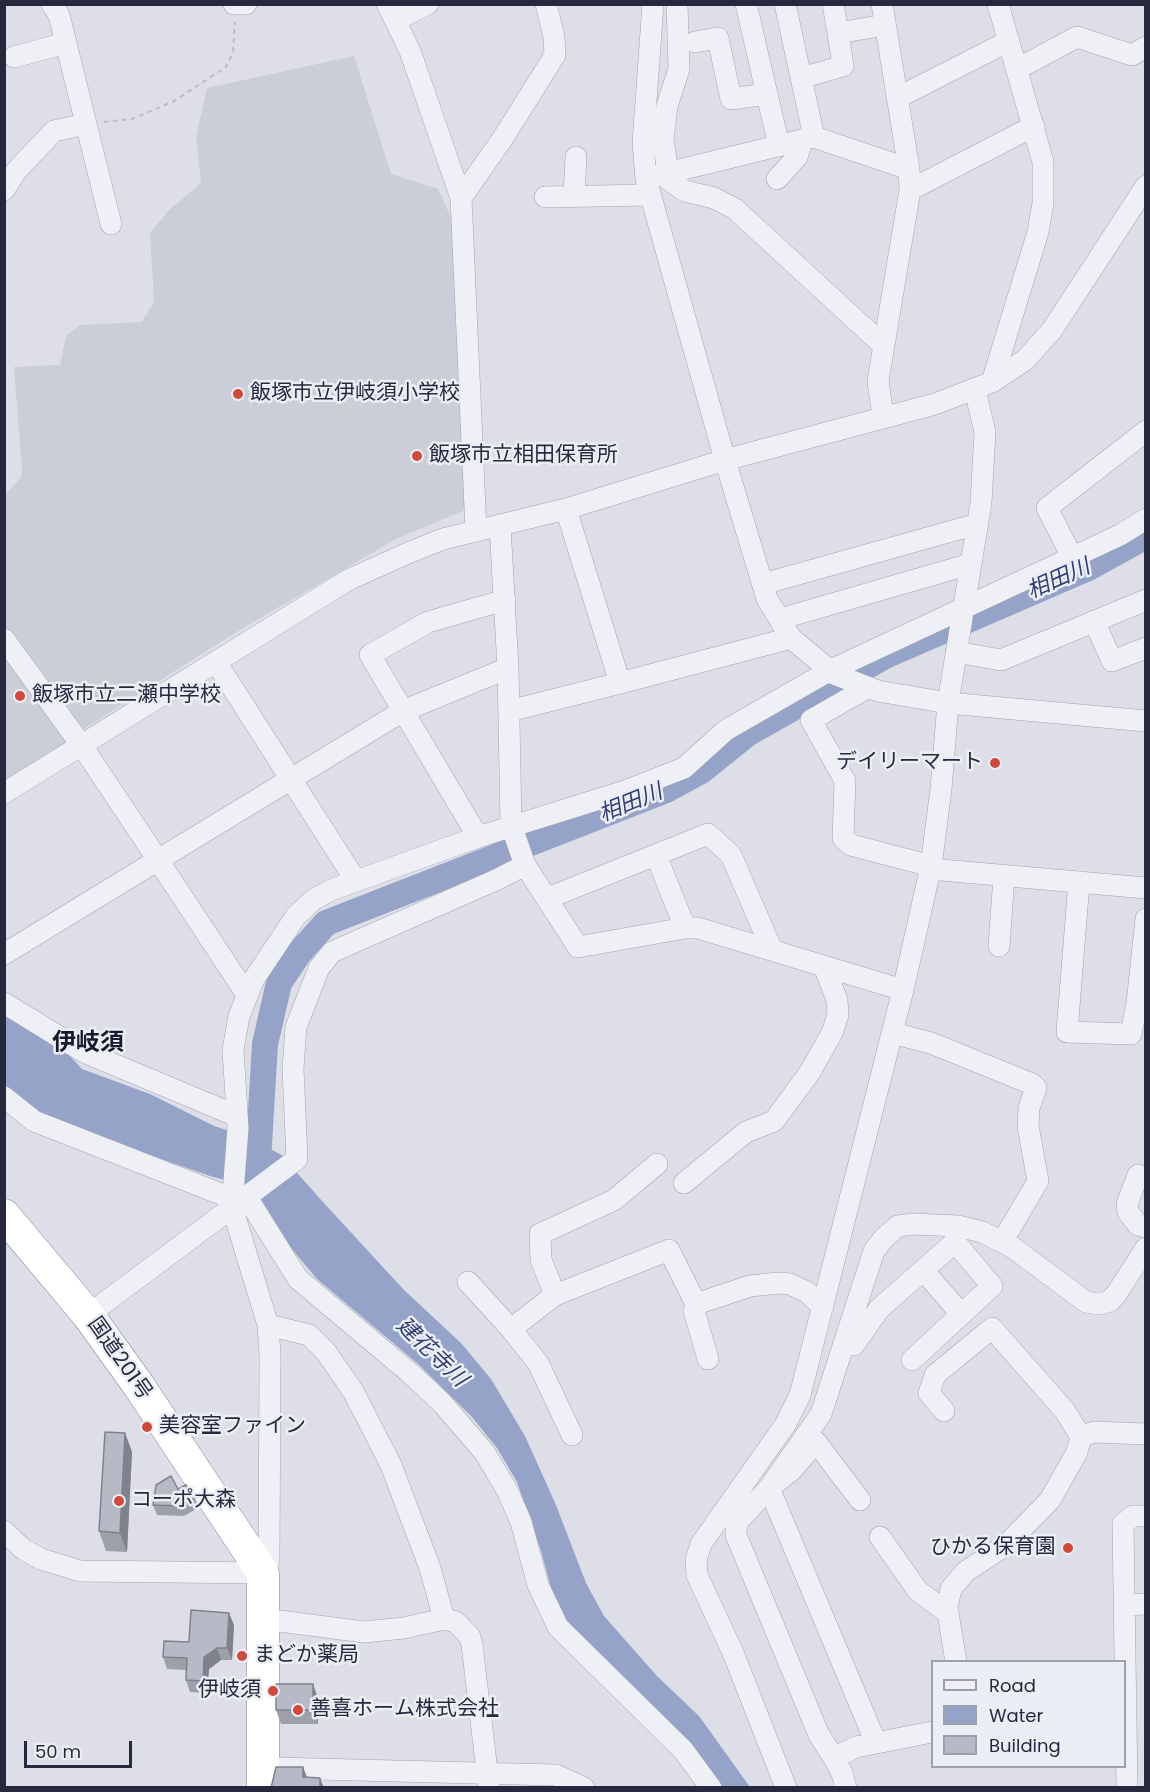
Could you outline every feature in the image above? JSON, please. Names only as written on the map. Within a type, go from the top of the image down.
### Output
[{"type":"highway","name":"国道201号","points":[[4,1215],[88,1315],[140,1386],[263,1573]]},
{"type":"highway","points":[[263,1573],[263,1778]]},
{"type":"street","points":[[52,4],[59,15],[111,224]]},
{"type":"street","points":[[234,5],[246,4]]},
{"type":"street","points":[[428,4],[391,12],[417,72],[462,198],[476,530]]},
{"type":"street","points":[[462,198],[555,55],[554,37],[546,4]]},
{"type":"street","points":[[653,4],[644,143],[648,187],[725,460],[763,584],[768,599],[790,638],[831,672],[863,687],[948,703],[1146,721]]},
{"type":"street","points":[[677,4],[679,69],[667,106],[664,128],[667,173],[675,186],[714,198],[735,209],[884,346]]},
{"type":"street","points":[[746,4],[779,146]]},
{"type":"street","points":[[777,179],[797,157],[808,139],[801,78],[784,4]]},
{"type":"street","points":[[801,78],[843,66],[832,4]]},
{"type":"street","points":[[786,1788],[734,1655],[701,1585],[696,1560],[701,1544],[785,1425],[800,1395],[903,990],[930,868],[941,789],[948,703],[977,524],[985,432],[984,386],[1038,232],[1043,202],[1043,162],[1009,41],[1004,6]]},
{"type":"street","points":[[838,33],[884,10],[909,169],[910,190],[878,381],[883,416]]},
{"type":"street","points":[[1017,69],[1077,37],[1132,55],[1146,47]]},
{"type":"street","points":[[695,42],[718,38],[731,99],[767,94]]},
{"type":"street","points":[[897,98],[1009,41]]},
{"type":"street","points":[[14,57],[66,43]]},
{"type":"street","points":[[4,190],[17,170],[54,131],[86,124]]},
{"type":"street","points":[[910,190],[1034,126]]},
{"type":"street","points":[[545,197],[574,196],[648,187],[667,173],[808,139],[909,169]]},
{"type":"street","points":[[574,196],[576,156]]},
{"type":"street","points":[[4,793],[348,580],[443,539],[566,509],[725,460],[883,416],[935,404],[984,386],[1025,360],[1052,330],[1146,186]]},
{"type":"street","points":[[1072,557],[1047,508],[1146,431]]},
{"type":"street","points":[[566,509],[620,683]]},
{"type":"street","points":[[5,1534],[23,1550],[41,1559],[80,1571],[263,1573],[269,1560],[268,1325],[239,1197],[238,1122],[233,1050],[239,1016],[251,987],[277,942],[304,908],[332,890],[356,881],[511,825],[625,791],[684,768],[726,730],[831,672],[1120,535],[1146,519]]},
{"type":"street","points":[[763,584],[977,524]]},
{"type":"street","points":[[500,526],[508,668],[511,825],[525,865],[578,947],[685,928],[698,928],[903,990]]},
{"type":"street","points":[[780,619],[970,564]]},
{"type":"street","points":[[478,837],[370,655],[428,622],[504,600]]},
{"type":"street","points":[[957,644],[1001,660],[1146,600]]},
{"type":"street","points":[[1094,621],[1112,660],[1146,648]]},
{"type":"street","points":[[509,711],[790,638]]},
{"type":"street","points":[[4,639],[164,856],[251,987]]},
{"type":"street","points":[[216,662],[356,881]]},
{"type":"street","points":[[4,954],[403,711],[508,668]]},
{"type":"street","points":[[863,687],[811,720],[845,781],[843,838],[851,845],[930,868],[1146,888]]},
{"type":"street","points":[[548,898],[708,834],[731,855],[771,950]]},
{"type":"street","points":[[656,855],[685,928]]},
{"type":"street","points":[[88,1315],[239,1197],[297,1159],[293,1070],[296,1027],[319,968],[332,952],[525,865]]},
{"type":"street","points":[[999,946],[1004,876]]},
{"type":"street","points":[[1079,882],[1067,1032],[1131,1035],[1141,1003],[1146,919]]},
{"type":"street","points":[[684,1184],[746,1132],[774,1121],[810,1072],[832,1033],[838,1016],[837,1000],[825,966]]},
{"type":"street","points":[[4,1003],[84,1052],[238,1122]]},
{"type":"street","points":[[892,1033],[931,1043],[953,1054],[1032,1084],[1036,1088],[1029,1108],[1028,1126],[1038,1181],[1002,1242]]},
{"type":"street","points":[[4,1097],[33,1121],[239,1197],[298,1279],[410,1373],[442,1403],[485,1453],[508,1492],[521,1522],[538,1585],[558,1627],[683,1750],[711,1788]]},
{"type":"street","points":[[555,1295],[542,1260],[540,1234],[614,1200],[657,1164]]},
{"type":"street","points":[[1138,1174],[1127,1204],[1128,1212],[1138,1225],[1146,1227]]},
{"type":"street","points":[[846,1788],[842,1773],[819,1735],[736,1535],[740,1519],[769,1488],[821,1414],[874,1251],[898,1226],[913,1224],[957,1226],[982,1232],[1002,1242],[1086,1302],[1099,1304],[1110,1301],[1117,1293],[1146,1248]]},
{"type":"street","points":[[843,1345],[854,1345],[879,1309],[955,1242],[992,1286],[912,1360]]},
{"type":"street","points":[[511,1329],[555,1295],[669,1250],[696,1304],[694,1311],[708,1359]]},
{"type":"street","points":[[922,1270],[961,1314]]},
{"type":"street","points":[[468,1282],[511,1329],[538,1363],[572,1435]]},
{"type":"street","points":[[696,1304],[750,1286],[778,1283],[790,1284],[807,1292],[823,1307]]},
{"type":"street","points":[[268,1325],[309,1335],[326,1352],[353,1391],[375,1428],[391,1465],[430,1568],[444,1618]]},
{"type":"street","points":[[944,1412],[929,1393],[935,1375],[992,1328],[1065,1411],[1081,1437],[1077,1452],[1050,1500],[1006,1545],[965,1572],[951,1589],[948,1613],[956,1660]]},
{"type":"street","points":[[1081,1437],[1094,1432],[1146,1434]]},
{"type":"street","points":[[769,1488],[792,1470],[816,1442],[860,1500]]},
{"type":"street","points":[[769,1488],[876,1743]]},
{"type":"street","points":[[1127,1788],[1135,1696],[1124,1605],[1123,1524],[1133,1516],[1146,1516]]},
{"type":"street","points":[[880,1537],[918,1591],[948,1613]]},
{"type":"street","points":[[1124,1605],[1146,1604]]},
{"type":"street","points":[[264,1619],[364,1632],[404,1628],[444,1618],[456,1622],[464,1629],[472,1645],[488,1780]]},
{"type":"street","points":[[834,1758],[856,1747],[931,1732]]},
{"type":"street","points":[[263,1778],[488,1780],[556,1775],[584,1788]]},
{"type":"path","points":[[86,124],[132,119],[174,100],[226,67],[236,34],[234,5]]},
{"type":"shaded area","name":"飯塚市立伊岐須小学校","points":[[354,56],[391,174],[438,189],[453,222],[465,510],[396,539],[243,628],[82,730],[5,631],[4,496],[21,478],[22,469],[14,367],[60,365],[66,336],[80,325],[142,322],[154,302],[150,233],[169,210],[198,186],[201,180],[196,138],[207,88]]},
{"type":"shaded area","name":"飯塚市立二瀬中学校","points":[[4,652],[67,741],[5,779],[4,779]]},
{"type":"water","name":"建花寺川","points":[[4,1011],[68,1054],[82,1069],[150,1094],[214,1126],[246,1136],[289,1159],[298,1174],[323,1202],[404,1290],[461,1343],[491,1379],[525,1436],[556,1505],[586,1583],[604,1616],[657,1676],[699,1716],[750,1787],[716,1787],[587,1650],[555,1603],[541,1551],[517,1482],[497,1448],[471,1416],[417,1363],[317,1279],[291,1248],[259,1196],[246,1186],[210,1176],[45,1119],[16,1096],[5,1086]]},
{"type":"building","points":[[105,1432],[125,1433],[120,1533],[99,1531]]},
{"type":"building","points":[[171,1476],[178,1489],[186,1485],[195,1498],[181,1506],[153,1505],[156,1485]]},
{"type":"building","points":[[191,1610],[229,1613],[227,1648],[217,1648],[204,1657],[203,1681],[186,1680],[187,1658],[163,1657],[164,1641],[189,1642]]},
{"type":"building","points":[[276,1684],[313,1684],[313,1710],[276,1710]]},
{"type":"building","points":[[276,1767],[303,1767],[303,1777],[320,1778],[320,1788],[271,1788]]},
{"type":"waterway","name":"相田川","points":[[258,1161],[265,1044],[279,983],[299,953],[326,923],[664,791],[701,771],[747,734],[887,655],[1088,568],[1146,536]]},
{"type":"place","name":"飯塚市立伊岐須小学校","points":[[238,394]]},
{"type":"place","name":"飯塚市立相田保育所","points":[[417,456]]},
{"type":"place","name":"飯塚市立二瀬中学校","points":[[20,696]]},
{"type":"place","name":"デイリーマート","points":[[995,763]]},
{"type":"place","name":"美容室ファイン","points":[[147,1427]]},
{"type":"place","name":"コーポ大森","points":[[119,1501]]},
{"type":"place","name":"ひかる保育園","points":[[1068,1548]]},
{"type":"place","name":"まどか薬局","points":[[242,1656]]},
{"type":"place","name":"伊岐須","points":[[273,1691]]},
{"type":"place","name":"善喜ホーム株式会社","points":[[298,1710]]},
{"type":"district","name":"伊岐須","points":[[88,1044]]}]
